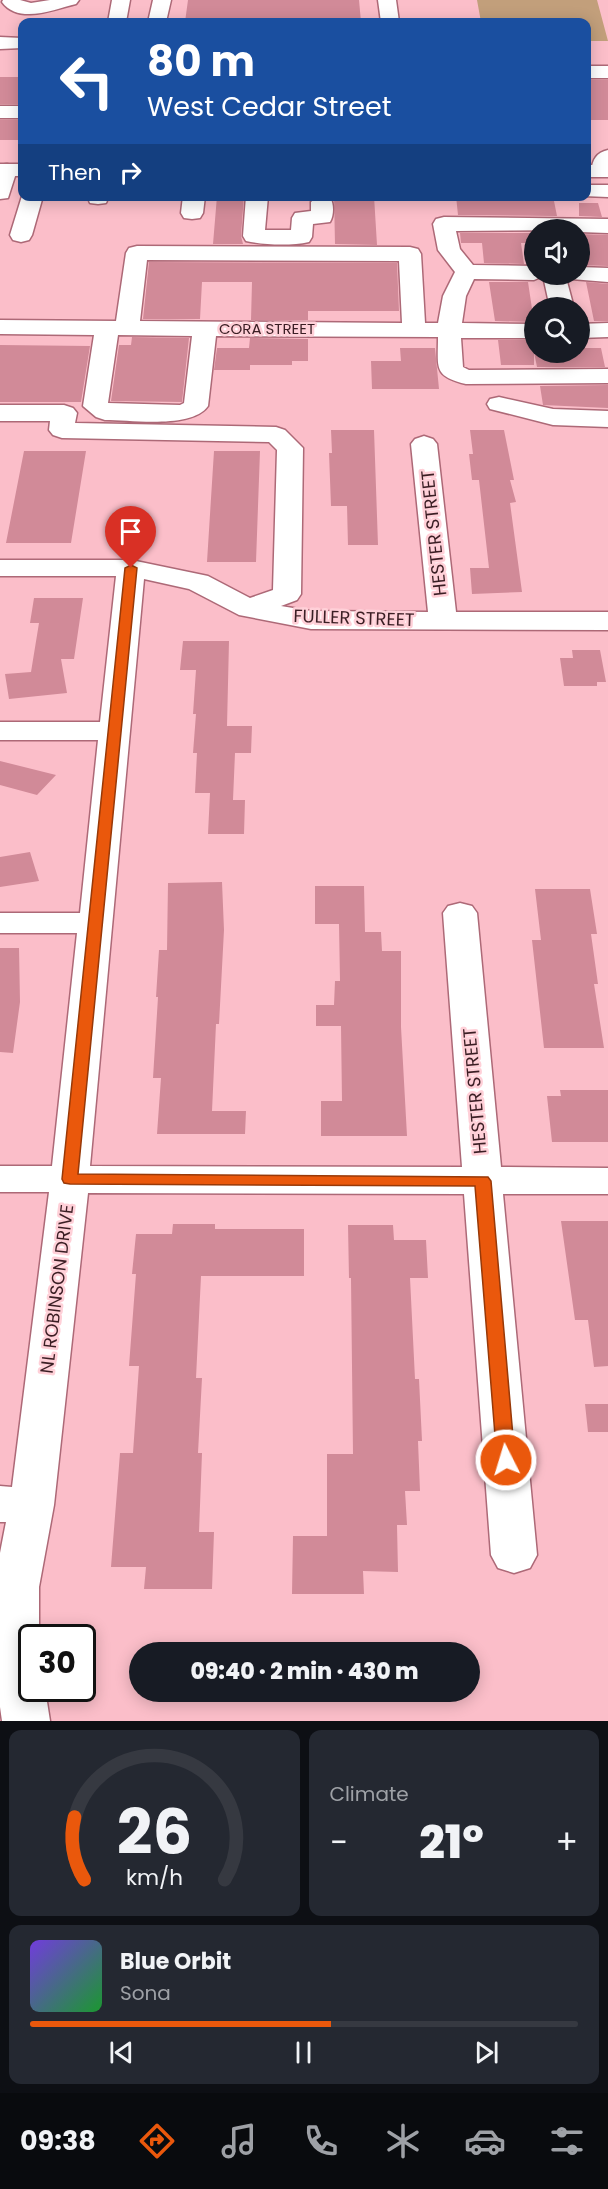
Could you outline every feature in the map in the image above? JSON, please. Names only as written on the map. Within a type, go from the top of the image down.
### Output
[{"type":"street","points":[[12,2],[20,8],[34,9],[69,0]]},
{"type":"street","points":[[118,18],[121,0]]},
{"type":"street","points":[[158,18],[162,0]]},
{"type":"street","points":[[387,0],[389,18]]},
{"type":"street","points":[[0,30],[18,30]]},
{"type":"street","points":[[0,43],[18,43]]},
{"type":"street","points":[[591,72],[608,72]]},
{"type":"street","points":[[0,112],[18,112]]},
{"type":"street","points":[[0,193],[7,166]]},
{"type":"street","points":[[591,191],[608,191]]},
{"type":"street","points":[[21,235],[31,201]]},
{"type":"street","points":[[257,201],[254,236],[301,237],[303,218],[322,218],[322,202]]},
{"type":"street","points":[[524,273],[467,272],[449,250],[444,224],[608,226]]},
{"type":"street","points":[[205,329],[196,406],[185,413],[105,412],[95,406],[137,253],[410,254],[414,330]]},
{"type":"street","points":[[467,272],[455,291],[448,331],[451,371],[466,377],[608,376]]},
{"type":"street","points":[[590,274],[608,274]]},
{"type":"street","name":"CORA STREET","points":[[0,327],[524,331]]},
{"type":"street","points":[[590,331],[608,330]]},
{"type":"street","points":[[499,404],[553,417],[608,419]]},
{"type":"street","points":[[0,413],[63,422],[276,435],[290,448],[287,594],[249,609]]},
{"type":"street","points":[[0,435],[35,435],[63,422]]},
{"type":"street","name":"HESTER STREET","points":[[424,444],[443,621]]},
{"type":"street","name":"FULLER STREET","points":[[0,568],[131,568],[198,582],[249,609],[311,620],[608,621]]},
{"type":"street","name":"NL ROBINSON DRIVE","points":[[27,1721],[15,1647],[16,1505],[70,1179],[131,568]]},
{"type":"street","points":[[0,731],[115,731]]},
{"type":"street","name":"HESTER STREET","points":[[460,913],[514,1555]]},
{"type":"street","points":[[0,923],[96,923]]},
{"type":"street","points":[[0,1179],[608,1181]]},
{"type":"shaded area","points":[[477,0],[597,0],[608,41],[591,41],[591,18],[480,18]]},
{"type":"building","points":[[188,0],[359,0],[361,18],[186,18]]},
{"type":"building","points":[[0,77],[18,77],[18,104],[0,104]]},
{"type":"building","points":[[591,80],[608,80],[608,120],[591,120]]},
{"type":"building","points":[[0,120],[18,120],[18,140],[0,140]]},
{"type":"building","points":[[217,201],[244,201],[241,236],[243,244],[213,244]]},
{"type":"building","points":[[334,201],[374,201],[377,245],[335,244]]},
{"type":"building","points":[[457,201],[554,201],[557,216],[458,215]]},
{"type":"building","points":[[579,203],[598,203],[602,217],[579,216]]},
{"type":"building","points":[[460,233],[524,233],[524,243],[521,243],[524,264],[484,263],[482,243],[461,243]]},
{"type":"building","points":[[590,234],[608,235],[608,266],[590,265]]},
{"type":"building","points":[[149,262],[397,263],[399,311],[308,311],[308,320],[251,320],[252,282],[202,282],[200,319],[143,319]]},
{"type":"building","points":[[489,282],[524,282],[524,285],[528,285],[530,297],[524,297],[524,322],[495,321]]},
{"type":"building","points":[[590,282],[608,284],[608,321],[594,321],[587,285],[590,285]]},
{"type":"building","points":[[132,337],[189,338],[182,402],[111,401],[119,345],[131,345]]},
{"type":"building","points":[[250,338],[308,339],[308,361],[292,361],[292,365],[250,365],[250,370],[214,370],[217,348],[249,348]]},
{"type":"building","points":[[498,340],[524,340],[524,363],[534,363],[534,365],[501,365]]},
{"type":"building","points":[[0,345],[90,346],[81,402],[0,402]]},
{"type":"building","points":[[400,348],[435,348],[439,389],[372,389],[371,361],[401,361]]},
{"type":"building","points":[[590,348],[601,348],[605,367],[537,367],[536,363],[590,363]]},
{"type":"building","points":[[608,385],[608,408],[543,405],[540,386]]},
{"type":"building","points":[[331,430],[374,430],[378,545],[348,545],[347,506],[331,506],[329,453],[332,453]]},
{"type":"building","points":[[470,430],[504,430],[514,480],[510,480],[516,502],[510,503],[522,592],[472,594],[470,568],[489,568],[479,480],[472,480],[469,454],[473,454]]},
{"type":"building","points":[[24,451],[86,451],[71,543],[6,543]]},
{"type":"building","points":[[214,451],[260,451],[256,562],[207,562]]},
{"type":"building","points":[[34,598],[83,598],[74,659],[61,659],[67,693],[9,699],[5,674],[31,672],[39,623],[30,623]]},
{"type":"building","points":[[183,641],[229,641],[227,726],[252,726],[251,753],[235,753],[233,800],[245,800],[244,834],[208,834],[210,793],[195,793],[197,753],[193,753],[196,714],[193,714],[196,670],[180,670]]},
{"type":"building","points":[[572,650],[600,650],[606,682],[597,682],[597,686],[564,686],[560,658],[573,658]]},
{"type":"building","points":[[0,761],[56,775],[37,795],[0,785]]},
{"type":"building","points":[[30,852],[39,881],[0,887],[0,857]]},
{"type":"building","points":[[222,882],[224,930],[212,1111],[246,1111],[245,1134],[157,1134],[161,1078],[153,1078],[158,997],[156,997],[159,950],[167,950],[168,883]]},
{"type":"building","points":[[315,886],[364,886],[365,932],[381,932],[382,951],[401,951],[401,1027],[407,1136],[321,1136],[321,1101],[342,1101],[341,1026],[316,1026],[316,1005],[334,1005],[335,981],[340,981],[339,924],[315,924]]},
{"type":"building","points":[[535,889],[590,889],[597,934],[591,934],[598,984],[594,984],[604,1048],[544,1048],[532,940],[541,940]]},
{"type":"building","points":[[0,948],[19,948],[20,1002],[13,1053],[0,1052]]},
{"type":"building","points":[[560,1090],[608,1090],[608,1142],[552,1142],[547,1096],[561,1096]]},
{"type":"building","points":[[561,1221],[608,1221],[608,1366],[594,1367],[588,1320],[575,1320]]},
{"type":"building","points":[[173,1224],[215,1224],[215,1229],[304,1229],[304,1276],[201,1276],[196,1378],[202,1378],[198,1453],[202,1453],[199,1532],[214,1532],[212,1589],[144,1589],[146,1567],[111,1567],[120,1453],[133,1453],[139,1366],[129,1366],[136,1274],[132,1274],[136,1234],[172,1234]]},
{"type":"building","points":[[348,1225],[393,1225],[394,1240],[426,1240],[428,1278],[410,1278],[415,1379],[419,1379],[422,1441],[418,1441],[420,1491],[405,1491],[407,1525],[397,1525],[398,1572],[363,1571],[364,1594],[292,1594],[293,1536],[327,1536],[327,1454],[353,1454],[351,1278],[349,1278]]},
{"type":"building","points":[[585,1404],[608,1404],[608,1432],[588,1432]]},
{"type":"route","points":[[131,568],[70,1179],[483,1181],[506,1460]]}]
